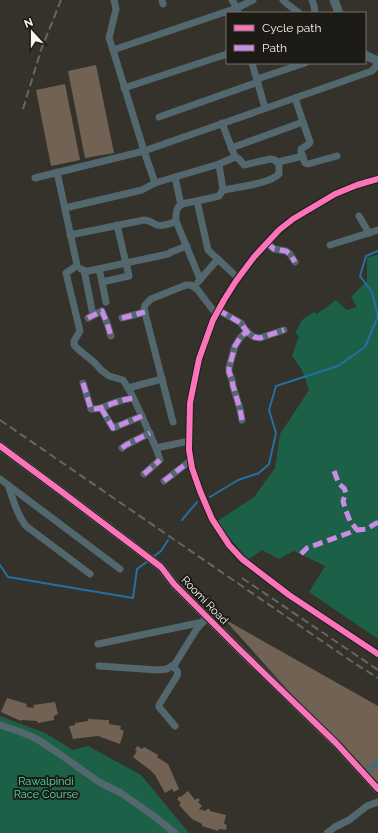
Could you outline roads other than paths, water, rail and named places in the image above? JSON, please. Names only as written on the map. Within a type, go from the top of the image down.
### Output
[{"type":"street","points":[[114,0],[116,9],[109,38],[155,183]]},
{"type":"street","points":[[232,0],[238,10],[253,0]]},
{"type":"street","points":[[283,0],[298,12]]},
{"type":"street","points":[[312,0],[315,12]]},
{"type":"street","points":[[334,0],[339,12]]},
{"type":"street","points":[[112,50],[226,14]]},
{"type":"street","points":[[124,88],[226,54]]},
{"type":"street","points":[[35,178],[144,151],[372,71],[378,62],[366,56]]},
{"type":"street","points":[[252,64],[265,108]]},
{"type":"street","points":[[159,118],[302,64]]},
{"type":"street","points":[[295,98],[310,142],[301,150],[305,163],[308,164],[337,156]]},
{"type":"street","points":[[231,148],[304,122]]},
{"type":"street","points":[[222,124],[235,157],[244,165],[270,159],[278,162],[302,156]]},
{"type":"street","points":[[65,208],[142,190],[155,183],[219,164],[235,157]]},
{"type":"street","points":[[200,279],[176,222],[175,211],[181,205],[219,196],[224,190],[274,178],[279,174],[278,162]]},
{"type":"street","points":[[219,164],[224,190]]},
{"type":"street","points":[[58,172],[77,265],[66,273],[80,331],[74,341],[74,345],[109,376],[123,380],[128,388],[150,433],[160,460],[144,474]]},
{"type":"street","points":[[175,177],[181,205]]},
{"type":"street","points":[[378,179],[357,185],[336,194],[293,219],[279,230],[254,257],[238,278],[213,320],[199,359],[190,403],[189,441],[190,461],[200,491],[212,519],[229,545],[242,559],[289,594],[378,654]]},
{"type":"street","points":[[197,202],[208,250],[238,278]]},
{"type":"street","points":[[359,216],[369,234]]},
{"type":"street","points":[[70,235],[144,220],[148,220],[157,225],[176,222]]},
{"type":"street","points":[[102,282],[129,276],[117,225]]},
{"type":"street","points":[[330,245],[378,230]]},
{"type":"street","points":[[267,243],[274,248],[286,251],[295,262]]},
{"type":"street","points":[[84,272],[168,254],[187,246]]},
{"type":"street","points":[[194,286],[218,259]]},
{"type":"street","points":[[75,267],[84,270],[91,317],[102,311],[111,336]]},
{"type":"street","points":[[99,269],[106,302]]},
{"type":"street","points":[[173,422],[144,309],[145,305],[151,299],[186,285],[191,285],[194,286],[217,312],[241,324],[251,336],[260,338],[284,330]]},
{"type":"street","points":[[122,318],[145,312]]},
{"type":"street","points":[[242,420],[229,368],[235,346],[247,331]]},
{"type":"street","points":[[128,388],[162,379]]},
{"type":"street","points":[[82,383],[91,409],[101,408],[133,398]]},
{"type":"street","points":[[101,408],[113,428],[142,416]]},
{"type":"street","points":[[122,448],[150,433]]},
{"type":"street","points":[[156,448],[189,441]]},
{"type":"street","name":"Roomi Road","points":[[0,446],[161,567],[205,619],[336,743],[378,789]]},
{"type":"street","points":[[164,481],[190,461]]},
{"type":"street","points":[[0,479],[120,569]]},
{"type":"street","points":[[8,485],[18,512],[26,526],[90,574]]},
{"type":"street","points":[[98,644],[205,619]]},
{"type":"street","points":[[99,666],[158,670],[167,669],[175,664],[196,630],[205,619]]},
{"type":"street","points":[[172,666],[178,673],[159,707],[175,726]]},
{"type":"street","points":[[0,725],[21,732],[61,754],[99,782],[121,793],[175,833]]},
{"type":"street","points":[[364,774],[378,762]]},
{"type":"street","points":[[327,833],[349,820],[367,806],[378,802]]},
{"type":"waterway","points":[[210,497],[238,480],[259,473],[269,464],[276,433],[269,410],[276,386],[338,366],[365,347],[378,316],[372,292],[360,276],[366,256],[378,251]]},
{"type":"waterway","points":[[182,520],[197,502]]},
{"type":"waterway","points":[[153,557],[161,551],[168,540]]},
{"type":"waterway","points":[[0,565],[8,577],[133,598],[137,569],[148,561]]},
{"type":"railway","points":[[23,109],[41,50],[61,0]]},
{"type":"railway","points":[[0,420],[378,678]]},
{"type":"railway","points":[[242,578],[378,670]]},
{"type":"park label","name":"Rawalpindi Race Course","points":[[46,787]]}]
